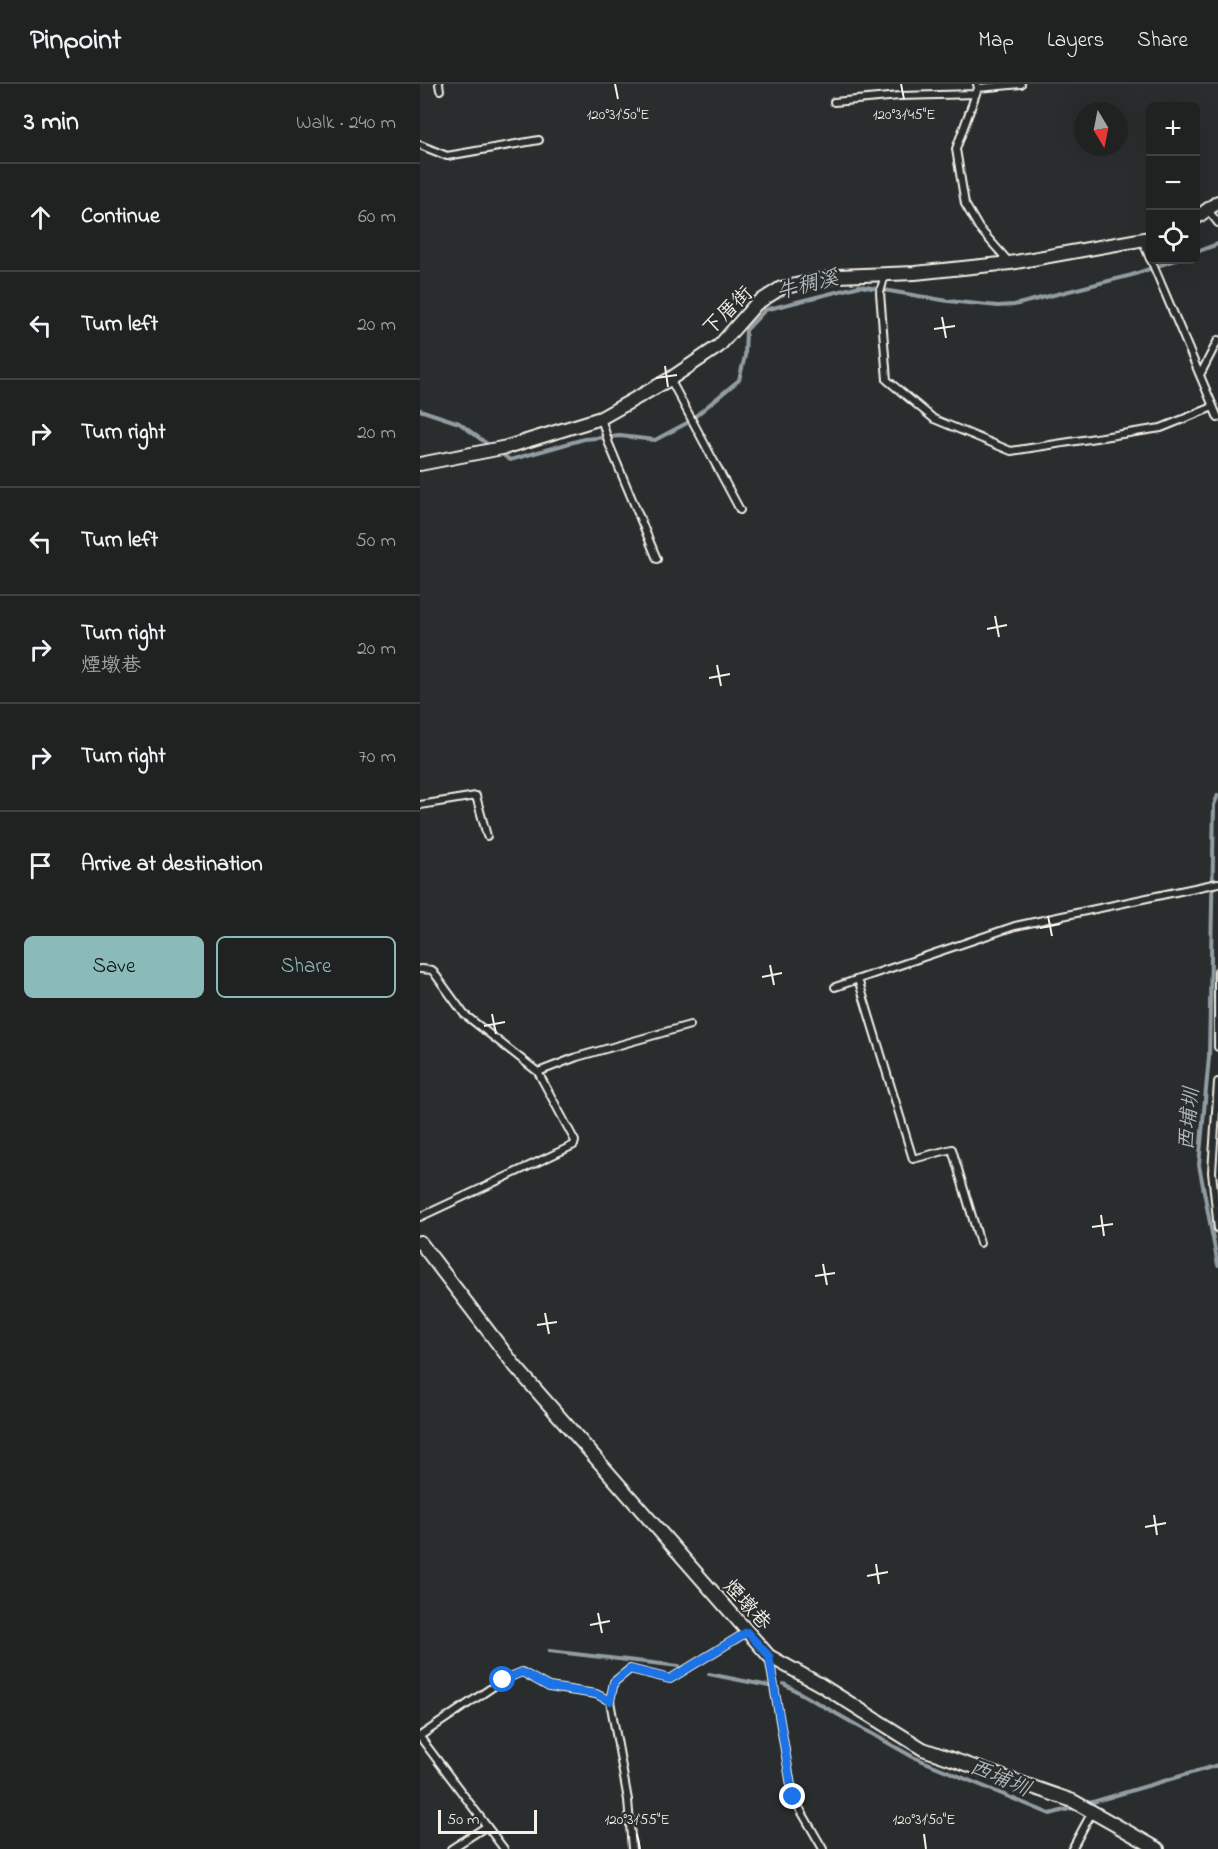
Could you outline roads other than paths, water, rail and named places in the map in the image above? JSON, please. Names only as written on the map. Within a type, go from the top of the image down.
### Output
[{"type":"street","points":[[1200,215],[1213,206]]},
{"type":"street","name":"下厝街","points":[[420,464],[507,447],[602,418],[670,379],[719,346],[756,304],[781,288],[826,278],[884,278],[1146,244]]},
{"type":"street","name":"煙墩巷","points":[[420,1242],[515,1366],[769,1656],[821,1685],[923,1749],[1073,1801],[1155,1848]]},
{"type":"lane","points":[[834,102],[1021,84]]},
{"type":"lane","points":[[977,89],[956,149],[965,204],[979,228],[1010,263]]},
{"type":"lane","points":[[420,145],[447,156],[539,140]]},
{"type":"lane","points":[[1213,206],[1218,223]]},
{"type":"lane","points":[[1153,264],[1218,418]]},
{"type":"lane","points":[[884,278],[880,293],[887,380],[934,420],[1011,451],[1161,428],[1213,406]]},
{"type":"lane","points":[[1200,375],[1217,342]]},
{"type":"lane","points":[[670,379],[698,427],[740,510]]},
{"type":"lane","points":[[602,418],[609,444],[657,559]]},
{"type":"lane","points":[[420,805],[476,796],[487,836]]},
{"type":"lane","points":[[835,987],[1015,926],[1218,883]]},
{"type":"lane","points":[[420,969],[432,970],[464,1014],[538,1072],[574,1141],[574,1145],[420,1217]]},
{"type":"lane","points":[[1218,971],[1218,1047]]},
{"type":"lane","points":[[858,979],[913,1159],[952,1149],[980,1243]]},
{"type":"lane","points":[[538,1072],[578,1057],[690,1025]]},
{"type":"lane","points":[[1218,1082],[1212,1172],[1218,1229]]},
{"type":"lane","points":[[632,1849],[628,1800],[610,1701],[614,1682],[630,1669],[670,1679],[747,1632]]},
{"type":"lane","points":[[769,1656],[793,1797],[823,1849]]},
{"type":"lane","points":[[504,1849],[420,1737],[503,1680],[522,1672],[549,1687],[596,1694],[610,1701]]},
{"type":"lane","points":[[1072,1849],[1092,1812]]},
{"type":"lane","points":[[451,1849],[487,1826]]},
{"type":"waterway","name":"牛稠溪","points":[[1200,251],[1218,244]]},
{"type":"waterway","name":"牛稠溪","points":[[499,452],[510,460],[584,439],[620,436],[655,440],[687,423],[739,380],[745,356],[746,330],[765,310],[860,286],[948,301],[998,306],[1014,305],[1132,275],[1164,264]]},
{"type":"waterway","name":"牛稠溪","points":[[420,410],[459,423],[490,446]]},
{"type":"waterway","name":"西埔圳","points":[[1218,795],[1214,805],[1209,1057],[1199,1165],[1218,1265]]},
{"type":"waterway","name":"西埔圳","points":[[549,1651],[679,1666]]},
{"type":"waterway","name":"西埔圳","points":[[709,1674],[769,1686]]},
{"type":"waterway","name":"西埔圳","points":[[784,1684],[913,1757],[1050,1814],[1076,1807]]},
{"type":"waterway","name":"西埔圳","points":[[1086,1804],[1218,1765]]}]
